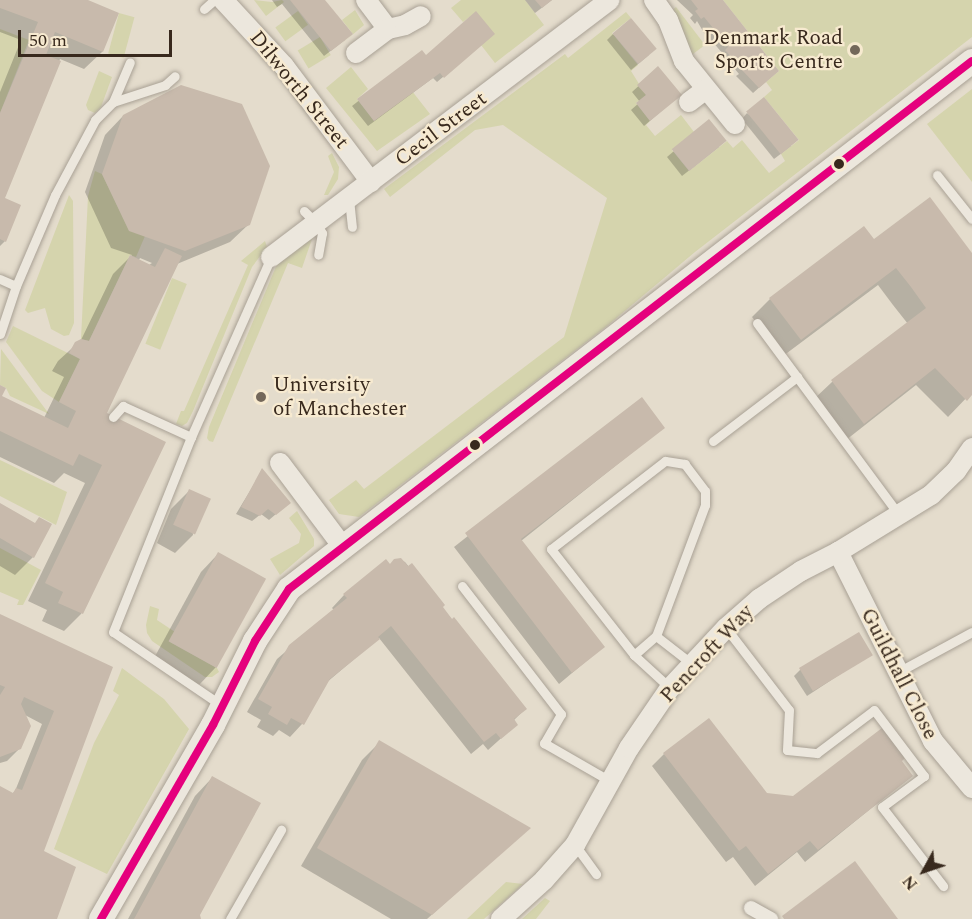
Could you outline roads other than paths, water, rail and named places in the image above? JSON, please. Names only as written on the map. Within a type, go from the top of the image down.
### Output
[{"type":"street","name":"Dilworth Street","points":[[224,0],[284,66],[371,182]]},
{"type":"street","points":[[366,0],[388,29]]},
{"type":"street","name":"Cecil Street","points":[[271,256],[310,217],[349,199],[609,0]]},
{"type":"street","points":[[654,0],[668,20],[684,61],[735,124]]},
{"type":"street","points":[[356,53],[388,29],[405,25],[421,16]]},
{"type":"street","points":[[101,919],[223,706],[255,641],[289,589],[972,61]]},
{"type":"street","points":[[689,102],[706,89]]},
{"type":"street","name":"Pencroft Way","points":[[501,919],[544,880],[574,845],[610,780],[670,688],[726,628],[759,599],[801,571],[838,552],[931,495],[956,471],[972,448]]},
{"type":"street","points":[[280,463],[343,547]]},
{"type":"street","name":"Guildhall Close","points":[[838,552],[937,747],[972,788]]},
{"type":"street","points":[[751,908],[771,919]]},
{"type":"lane","points":[[204,9],[214,0]]},
{"type":"lane","points":[[0,334],[16,286],[55,195],[95,120],[113,102],[129,62]]},
{"type":"lane","points":[[113,102],[165,85],[175,76]]},
{"type":"lane","points":[[937,175],[972,219]]},
{"type":"lane","points":[[349,199],[352,227]]},
{"type":"lane","points":[[310,217],[322,233],[318,255]]},
{"type":"lane","points":[[223,706],[112,632],[191,437],[271,256]]},
{"type":"lane","points":[[0,279],[16,286]]},
{"type":"lane","points":[[756,323],[899,515]]},
{"type":"lane","points":[[713,441],[797,377]]},
{"type":"lane","points":[[113,417],[123,406],[191,437]]},
{"type":"lane","points":[[634,655],[656,636],[705,505],[705,491],[685,464],[665,461],[551,549],[634,655],[670,688]]},
{"type":"lane","points":[[462,586],[561,714],[544,743],[610,780]]},
{"type":"lane","points":[[726,628],[789,710],[787,750],[817,753],[874,710],[924,776],[882,807],[944,886]]},
{"type":"lane","points":[[898,672],[972,632]]},
{"type":"lane","points":[[656,636],[692,664]]},
{"type":"lane","points":[[230,919],[281,830]]},
{"type":"lane","points":[[574,845],[596,874]]},
{"type":"place","name":"Denmark Road Sports Centre","points":[[855,50]]},
{"type":"place","name":"University of Manchester","points":[[261,397]]}]
